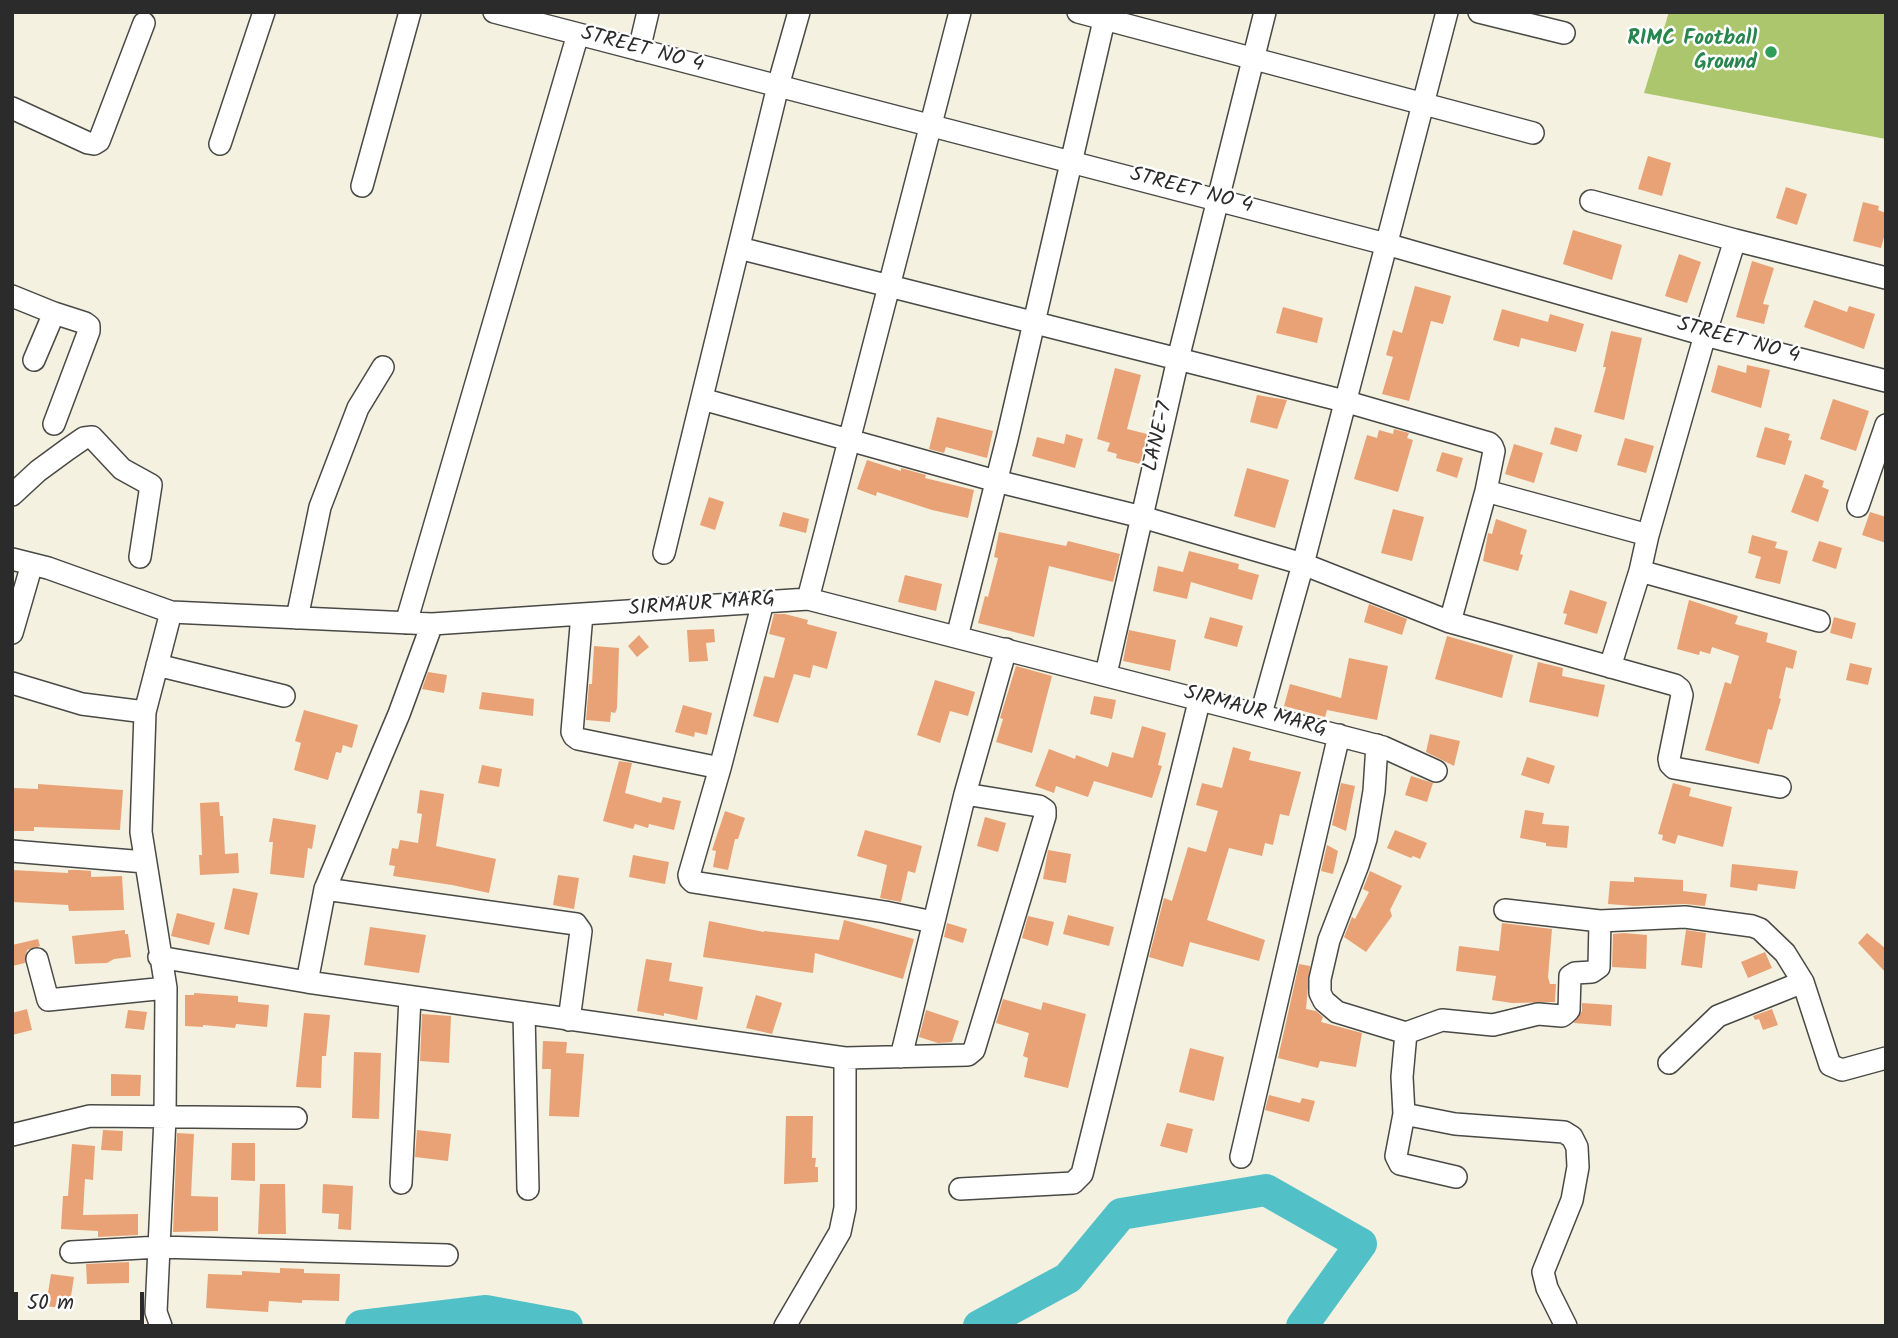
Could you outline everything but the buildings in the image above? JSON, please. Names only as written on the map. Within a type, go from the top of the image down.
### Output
[{"type":"street","points":[[219,144],[264,12]]},
{"type":"street","points":[[362,186],[410,12]]},
{"type":"street","name":"STREET NO 4","points":[[494,12],[1217,199],[1705,335],[1886,381]]},
{"type":"street","points":[[639,50],[648,12]]},
{"type":"street","points":[[664,553],[778,86],[799,12]]},
{"type":"street","points":[[808,599],[891,287],[960,12]]},
{"type":"street","points":[[1077,12],[1105,16],[1533,134]]},
{"type":"street","name":"LANE-7","points":[[1106,674],[1178,359],[1265,12]]},
{"type":"street","points":[[1261,714],[1303,564],[1447,12]]},
{"type":"street","points":[[1479,12],[1564,33]]},
{"type":"street","points":[[957,636],[1105,16]]},
{"type":"street","points":[[12,108],[88,144],[99,141],[144,23]]},
{"type":"street","points":[[407,623],[578,34]]},
{"type":"street","points":[[1591,201],[1886,278]]},
{"type":"street","points":[[1610,667],[1640,571],[1705,335],[1735,240]]},
{"type":"street","points":[[739,248],[1344,401],[1492,446],[1494,451],[1486,491],[1450,622]]},
{"type":"street","points":[[12,296],[89,326],[54,424]]},
{"type":"street","points":[[34,360],[54,313]]},
{"type":"street","points":[[297,618],[320,507],[358,408],[383,367]]},
{"type":"street","points":[[702,399],[996,481],[1142,517],[1303,564],[1450,622],[1675,685],[1682,695],[1669,759],[1674,768],[1780,787]]},
{"type":"street","points":[[1858,506],[1886,425]]},
{"type":"street","points":[[12,495],[37,471],[84,438],[92,437],[122,470],[151,485],[140,557]]},
{"type":"street","points":[[1486,491],[1648,535]]},
{"type":"street","points":[[12,633],[22,561]]},
{"type":"street","name":"SIRMAUR MARG","points":[[22,561],[171,612],[432,624],[808,599],[1380,746],[1436,771]]},
{"type":"street","points":[[1640,571],[1819,621]]},
{"type":"street","points":[[763,602],[689,876],[693,882],[933,922]]},
{"type":"street","points":[[161,1326],[156,1312],[165,1118],[166,988],[141,832],[145,712],[171,612]]},
{"type":"street","points":[[582,614],[572,732],[574,736],[720,768]]},
{"type":"street","points":[[307,982],[325,889],[399,714],[432,624]]},
{"type":"street","points":[[901,1058],[965,794],[1006,649]]},
{"type":"street","points":[[157,665],[284,696]]},
{"type":"street","points":[[12,683],[82,704],[145,712]]},
{"type":"street","points":[[961,1189],[1073,1183],[1082,1174],[1200,698]]},
{"type":"street","points":[[1241,1157],[1339,735]]},
{"type":"street","points":[[1380,746],[1366,839],[1329,940],[1320,979],[1320,993],[1324,1002],[1337,1013],[1406,1033],[1442,1020],[1493,1024],[1538,1014],[1562,1016],[1569,1010],[1570,976],[1592,972],[1599,967],[1600,920]]},
{"type":"street","points":[[159,957],[307,982],[845,1058],[968,1055],[974,1050],[1045,810],[1039,806],[965,794]]},
{"type":"street","points":[[12,851],[145,862]]},
{"type":"street","points":[[325,889],[576,924],[581,931],[569,1020]]},
{"type":"street","points":[[1505,910],[1600,920],[1685,917],[1752,926],[1767,934],[1785,953],[1803,982],[1830,1065],[1842,1070],[1886,1058]]},
{"type":"street","points":[[37,960],[48,1000],[166,988]]},
{"type":"street","points":[[1669,1063],[1718,1016],[1803,982]]},
{"type":"street","points":[[401,1183],[410,997]]},
{"type":"street","points":[[524,1013],[528,1188]]},
{"type":"street","points":[[1406,1033],[1402,1077],[1404,1114],[1396,1156],[1400,1164],[1457,1177]]},
{"type":"street","points":[[785,1326],[840,1232],[845,1208],[845,1058]]},
{"type":"street","points":[[1404,1114],[1455,1124],[1564,1132],[1572,1137],[1577,1147],[1578,1167],[1572,1200],[1543,1272],[1547,1288],[1566,1326]]},
{"type":"street","points":[[12,1135],[80,1117],[296,1118]]},
{"type":"street","points":[[72,1252],[159,1247],[447,1255]]},
{"type":"green space","name":"RIMC Football Ground","points":[[1669,12],[1886,12],[1886,139],[1644,93]]},
{"type":"waterway","points":[[979,1326],[1068,1278],[1121,1214],[1266,1190],[1361,1244],[1302,1326]]},
{"type":"waterway","points":[[361,1326],[486,1311],[567,1326]]},
{"type":"place","name":"RIMC Football Ground","points":[[1771,52]]}]
